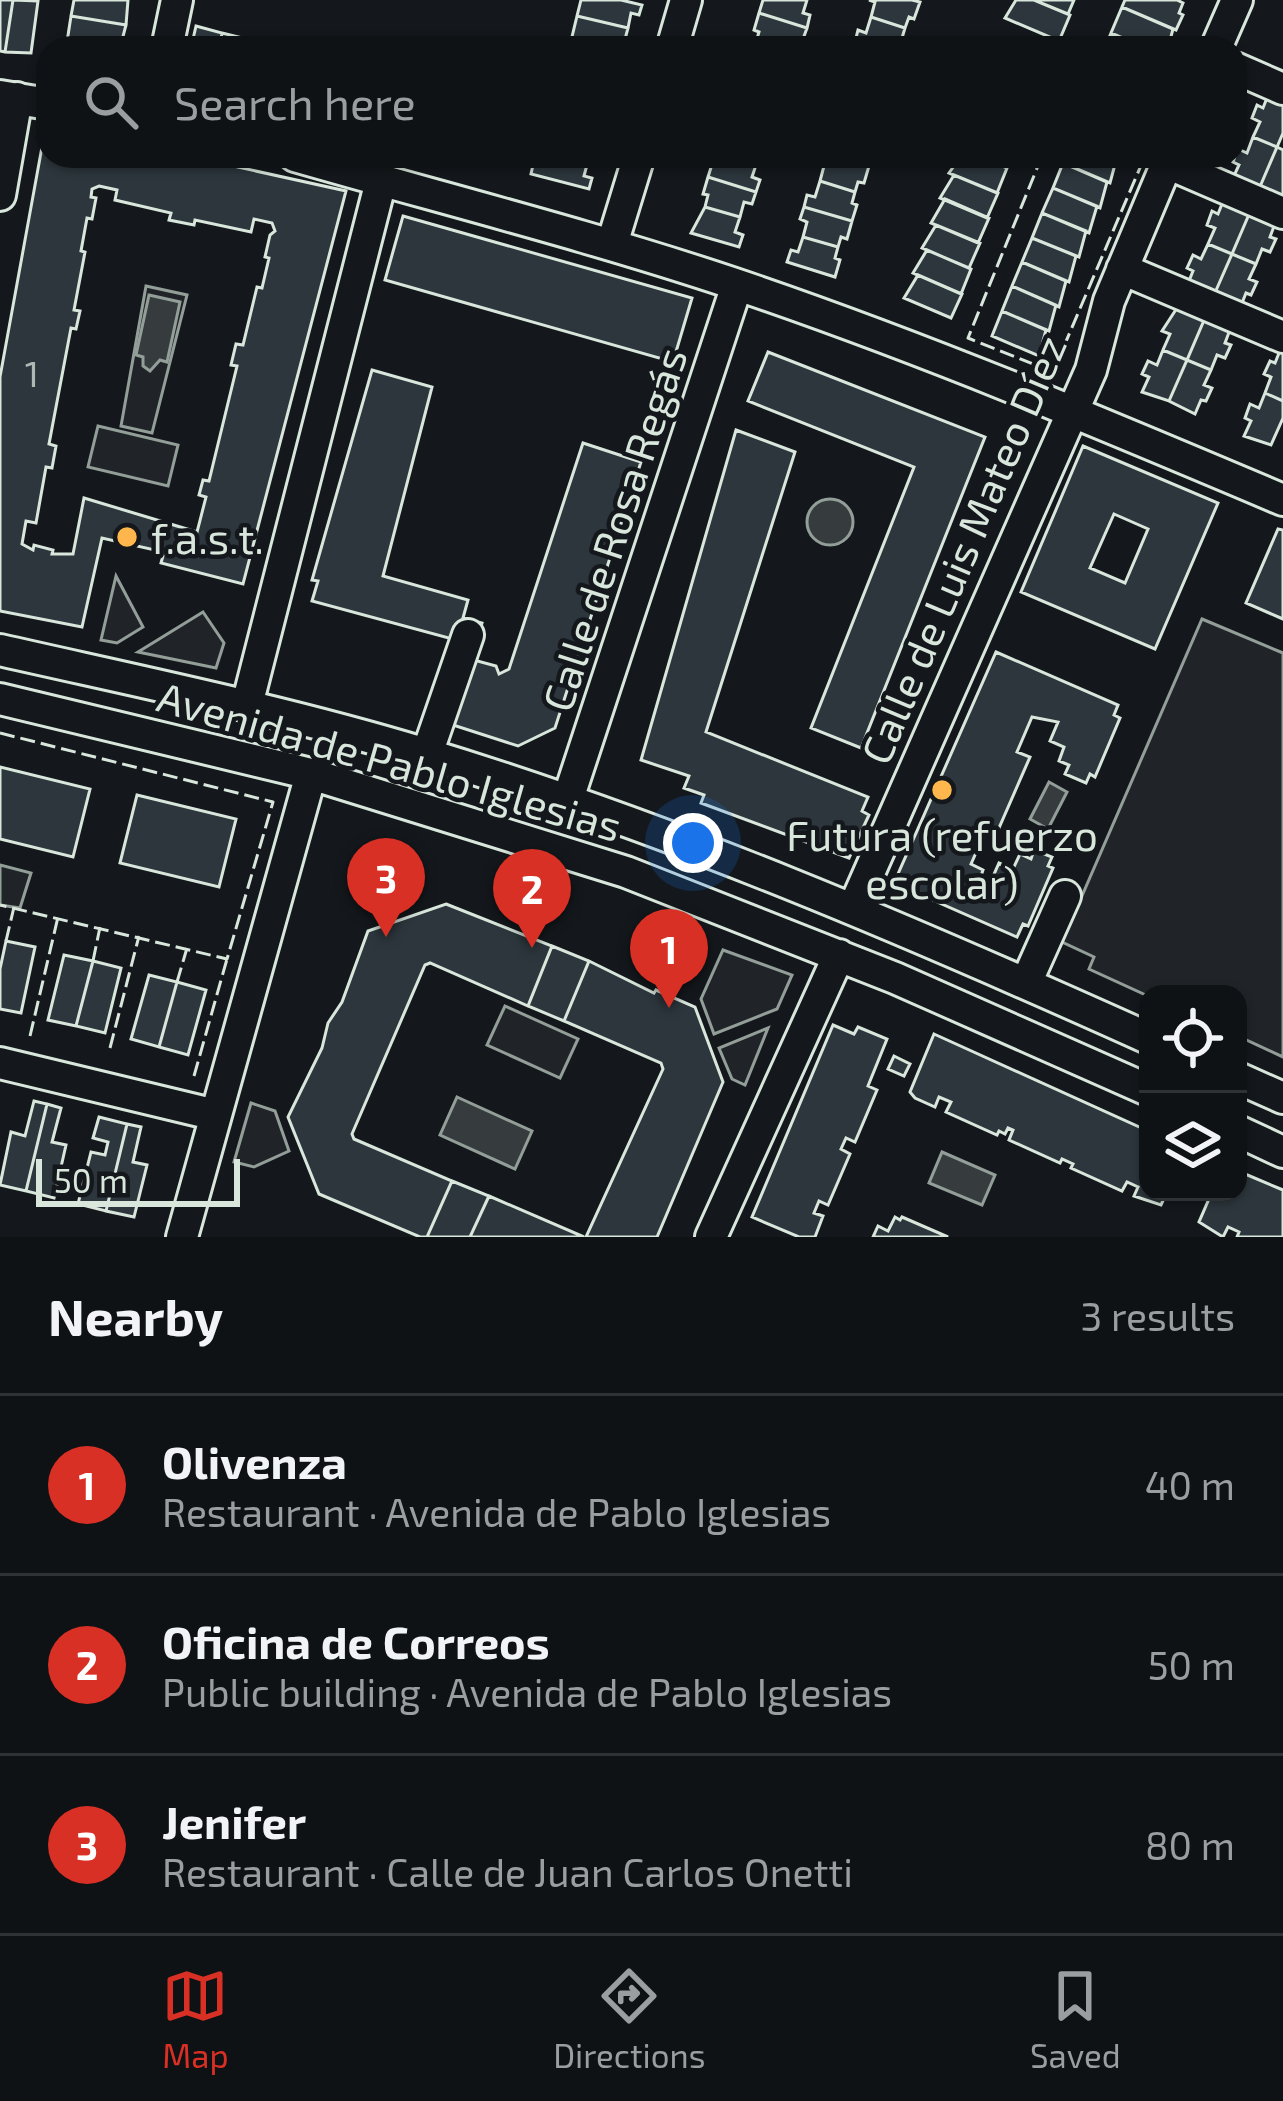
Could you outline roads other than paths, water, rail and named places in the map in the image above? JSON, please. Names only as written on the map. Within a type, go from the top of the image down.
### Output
[{"type":"street","points":[[170,36],[177,0]]},
{"type":"street","points":[[675,36],[686,0]]},
{"type":"street","points":[[1221,36],[1237,0]]},
{"type":"street","points":[[1247,73],[1283,89]]},
{"type":"street","points":[[0,195],[22,99]]},
{"type":"street","points":[[336,168],[612,244],[737,285],[1072,410],[1283,500]]},
{"type":"street","points":[[612,244],[634,168]]},
{"type":"street","name":"Calle de Luis Mateo Díez","points":[[854,908],[1091,370],[1109,301],[1165,168]]},
{"type":"street","points":[[1188,168],[1283,213]]},
{"type":"street","points":[[247,705],[381,181]]},
{"type":"street","points":[[1122,268],[1283,338]]},
{"type":"street","name":"Calle de Rosa Regás","points":[[568,800],[737,285]]},
{"type":"street","points":[[427,754],[468,635]]},
{"type":"street","name":"Avenida de Pablo Iglesias","points":[[0,650],[247,705],[427,754],[568,800],[854,908],[1139,1034]]},
{"type":"street","name":"Avenida de Pablo Iglesias","points":[[0,699],[311,774],[626,872],[839,955],[1139,1086]]},
{"type":"street","points":[[182,1237],[311,774]]},
{"type":"street","points":[[1026,983],[1065,896]]},
{"type":"street","points":[[710,1237],[839,955]]},
{"type":"street","points":[[0,1063],[216,1115]]},
{"type":"street","points":[[1247,1082],[1283,1098]]},
{"type":"street","points":[[1247,1135],[1283,1152]]},
{"type":"place","name":"f.a.s.t.","points":[[127,537]]},
{"type":"place","name":"Futura (refuerzo escolar)","points":[[942,790]]},
{"type":"place","name":"Jenifer","points":[[386,937]]},
{"type":"place","name":"Oficina de Correos","points":[[532,948]]},
{"type":"place","name":"Olivenza","points":[[669,1008]]}]
